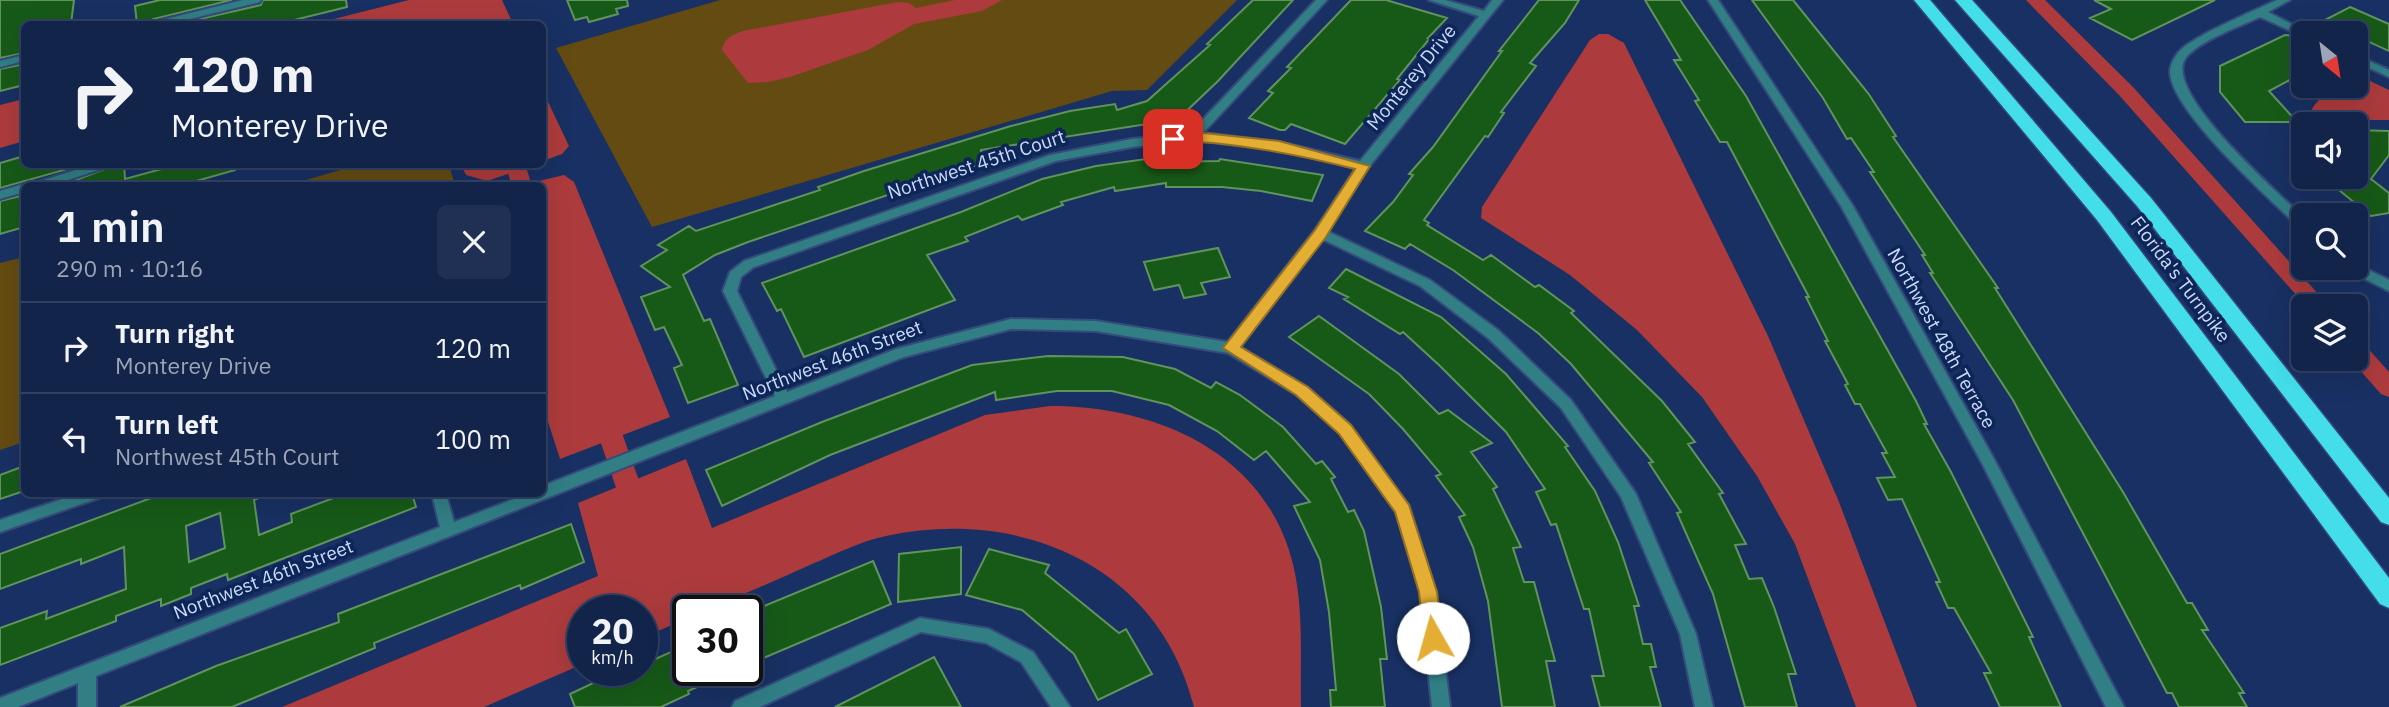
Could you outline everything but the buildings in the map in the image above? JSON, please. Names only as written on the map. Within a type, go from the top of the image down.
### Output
[{"type":"highway","name":"Florida's Turnpike","points":[[1922,0],[2104,216],[2389,597]]},
{"type":"highway","name":"Florida's Turnpike","points":[[1964,0],[2144,202],[2389,515]]},
{"type":"street","points":[[170,21],[256,0]]},
{"type":"street","points":[[1194,136],[1322,0]]},
{"type":"street","points":[[1434,0],[1486,15]]},
{"type":"street","name":"Monterey Drive","points":[[1231,348],[1321,233],[1363,166],[1498,0]]},
{"type":"street","name":"Northwest 48th Terrace","points":[[1713,0],[1847,206],[1989,463],[2115,707]]},
{"type":"street","points":[[2285,0],[2190,47],[2178,64],[2178,82],[2188,104],[2291,211]]},
{"type":"street","points":[[2261,13],[2291,27]]},
{"type":"street","points":[[0,64],[21,59]]},
{"type":"street","points":[[2368,64],[2389,74]]},
{"type":"street","name":"Northwest 45th Court","points":[[784,400],[730,290],[735,275],[749,264],[1054,158],[1132,143],[1194,136],[1279,146],[1363,166]]},
{"type":"street","points":[[48,182],[96,168]]},
{"type":"street","points":[[0,195],[21,189]]},
{"type":"street","points":[[1321,233],[1425,283],[1493,334],[1566,404],[1628,494],[1688,634],[1704,707]]},
{"type":"street","points":[[2368,275],[2389,286]]},
{"type":"street","name":"Northwest 46th Street","points":[[546,491],[901,353],[1011,324],[1096,326],[1231,348]]},
{"type":"street","points":[[1231,348],[1302,391],[1345,429],[1403,510],[1428,592],[1441,707]]},
{"type":"street","points":[[0,526],[85,497]]},
{"type":"street","points":[[440,497],[449,529]]},
{"type":"street","name":"Northwest 46th Street","points":[[0,706],[37,699],[87,671],[532,497]]},
{"type":"street","points":[[741,707],[920,625],[989,636],[1027,657],[1061,707]]},
{"type":"street","points":[[87,671],[87,707]]},
{"type":"shaded area","points":[[409,0],[502,0],[512,21],[326,21]]},
{"type":"shaded area","points":[[720,0],[1237,0],[1147,90],[1112,91],[652,227],[556,48]]},
{"type":"shaded area","points":[[955,0],[1002,0],[982,11],[914,24],[868,50],[768,82],[748,83],[722,50],[729,38],[743,31],[898,2],[909,3],[916,8]]},
{"type":"shaded area","points":[[1599,34],[1608,34],[1624,43],[1768,336],[1839,502],[1917,707],[1856,707],[1795,544],[1757,476],[1702,397],[1637,330],[1570,275],[1481,218],[1482,207],[1590,40]]},
{"type":"shaded area","points":[[2370,81],[2389,90],[2389,120],[2368,120],[2368,112],[2313,112],[2322,98],[2368,98]]},
{"type":"shaded area","points":[[546,97],[569,146],[562,154],[546,160]]},
{"type":"shaded area","points":[[21,100],[21,142],[0,148],[0,105]]},
{"type":"shaded area","points":[[347,168],[450,168],[454,182],[299,182]]},
{"type":"shaded area","points":[[462,168],[525,168],[487,181],[466,175]]},
{"type":"shaded area","points":[[564,175],[574,182],[670,417],[560,459],[546,415],[546,182],[535,182]]},
{"type":"shaded area","points":[[21,258],[21,443],[0,450],[0,263]]},
{"type":"shaded area","points":[[1050,406],[1090,408],[1129,415],[1166,426],[1201,443],[1232,465],[1258,492],[1279,525],[1293,564],[1300,617],[1301,707],[1194,707],[1176,658],[1150,617],[1117,583],[1078,558],[1034,540],[986,531],[937,529],[886,536],[858,544],[742,595],[672,595],[672,625],[658,631],[658,595],[567,595],[567,671],[484,707],[282,707],[598,576],[578,503],[686,459],[712,528],[985,415]]},
{"type":"waterway","points":[[2035,0],[2126,91],[2307,294]]},
{"type":"waterway","points":[[516,168],[521,182]]},
{"type":"waterway","points":[[2368,364],[2389,388]]},
{"type":"waterway","points":[[602,411],[637,511]]},
{"type":"route","points":[[1173,139],[1194,136],[1279,146],[1363,166],[1321,233],[1231,348],[1302,391],[1345,429],[1403,510],[1428,592],[1433,638]]}]
